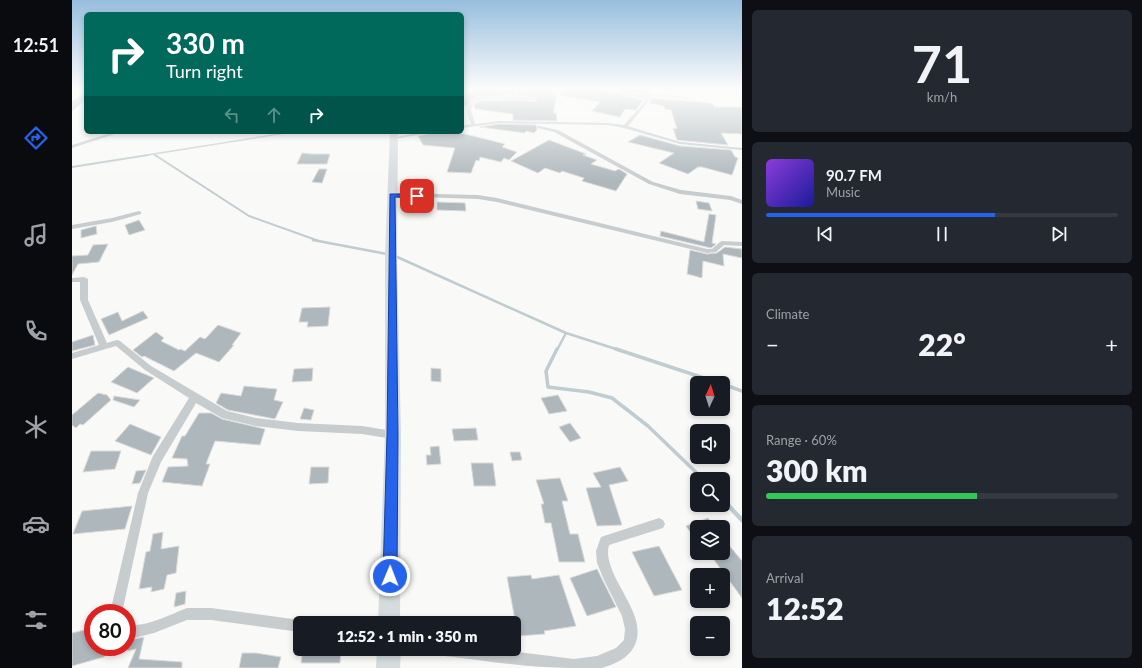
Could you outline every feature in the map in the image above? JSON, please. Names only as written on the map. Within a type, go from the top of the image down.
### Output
[{"type":"highway","points":[[389,616],[393,435],[392,195],[394,135]]},
{"type":"street","points":[[472,120],[474,126]]},
{"type":"street","points":[[625,127],[630,120]]},
{"type":"street","points":[[464,128],[491,122],[557,124],[599,123],[625,127],[680,143],[716,148],[742,149]]},
{"type":"street","points":[[526,123],[556,131],[651,183],[680,192],[731,198],[742,202]]},
{"type":"street","points":[[548,129],[555,127],[557,124]]},
{"type":"street","points":[[72,147],[113,134]]},
{"type":"street","points":[[394,135],[407,134]]},
{"type":"street","points":[[392,195],[478,197],[497,200],[707,251],[714,251],[722,244],[742,244]]},
{"type":"street","points":[[72,227],[112,220],[139,213]]},
{"type":"street","points":[[72,280],[84,279],[84,300],[104,346]]},
{"type":"street","points":[[72,356],[117,343],[148,368],[224,415],[256,422],[298,427],[362,430],[393,435]]},
{"type":"street","points":[[118,604],[143,493],[157,459],[195,397]]},
{"type":"street","points":[[499,656],[575,666],[605,660],[620,654],[630,643],[632,630],[628,613],[603,563],[600,554],[602,545],[605,540],[659,524]]},
{"type":"street","points":[[136,632],[154,627],[187,614],[211,614],[293,625]]},
{"type":"building","points":[[521,120],[557,120],[557,121]]},
{"type":"building","points":[[674,120],[742,120],[742,134],[721,133],[728,145],[677,140],[673,128],[677,129]]},
{"type":"building","points":[[499,124],[536,125],[537,130],[534,133],[526,131],[525,133],[480,127]]},
{"type":"building","points":[[426,134],[464,134],[505,144],[502,147],[517,152],[509,160],[504,158],[501,162],[480,157],[479,161],[476,160],[471,173],[447,172],[455,148],[423,145],[418,136]]},
{"type":"building","points":[[640,135],[680,146],[731,150],[735,157],[738,158],[732,175],[702,167],[698,167],[688,174],[659,163],[674,153],[628,142]]},
{"type":"building","points":[[549,140],[586,154],[583,155],[597,160],[591,164],[615,171],[619,169],[627,174],[616,191],[582,181],[584,178],[562,171],[560,173],[545,168],[538,173],[511,161]]},
{"type":"building","points":[[302,153],[330,154],[327,164],[297,164]]},
{"type":"building","points":[[319,169],[327,169],[322,183],[312,182]]},
{"type":"building","points":[[696,201],[709,203],[712,211],[698,209]]},
{"type":"building","points":[[437,202],[465,203],[466,211],[437,210]]},
{"type":"building","points":[[709,214],[716,215],[712,243],[716,244],[711,248],[660,236],[661,231],[704,242]]},
{"type":"building","points":[[139,220],[145,230],[129,235],[125,225]]},
{"type":"building","points":[[96,226],[97,234],[81,238],[81,230]]},
{"type":"building","points":[[108,244],[99,262],[78,264],[72,275],[72,256],[88,255],[93,245]]},
{"type":"building","points":[[725,247],[742,249],[742,258],[723,254],[724,266],[703,261],[702,278],[687,274],[690,250],[707,254],[717,253]]},
{"type":"building","points":[[330,307],[328,326],[307,327],[308,322],[299,322],[302,308]]},
{"type":"building","points":[[143,311],[148,318],[109,335],[101,319],[118,312],[122,321]]},
{"type":"building","points":[[218,325],[241,333],[232,345],[234,345],[219,362],[196,353],[174,371],[144,356],[142,357],[133,350],[156,332],[164,338],[161,341],[179,350],[185,351],[200,337],[205,339]]},
{"type":"building","points":[[93,335],[95,345],[72,351],[72,342]]},
{"type":"building","points":[[128,367],[154,378],[137,393],[111,382]]},
{"type":"building","points":[[313,368],[312,381],[292,382],[294,369]]},
{"type":"building","points":[[431,368],[441,369],[441,382],[431,381]]},
{"type":"building","points":[[244,386],[277,389],[274,400],[283,402],[275,419],[228,410],[216,403],[221,393],[241,396]]},
{"type":"building","points":[[98,393],[107,395],[111,400],[83,425],[80,424],[76,428],[72,425],[72,415]]},
{"type":"building","points":[[558,395],[567,411],[549,414],[541,398]]},
{"type":"building","points":[[114,396],[140,400],[134,407],[113,400]]},
{"type":"building","points":[[304,408],[314,410],[311,420],[300,419]]},
{"type":"building","points":[[199,413],[211,413],[222,419],[265,429],[260,445],[215,441],[206,464],[210,464],[202,486],[162,482],[168,467],[188,466],[187,459],[172,458],[182,436],[185,436]]},
{"type":"building","points":[[570,423],[581,438],[570,442],[559,427]]},
{"type":"building","points":[[130,424],[161,437],[151,455],[115,441]]},
{"type":"building","points":[[476,428],[478,440],[454,441],[452,429]]},
{"type":"building","points":[[439,446],[441,464],[427,465],[426,455],[431,455],[430,447]]},
{"type":"building","points":[[91,451],[121,451],[115,469],[83,472]]},
{"type":"building","points":[[510,452],[520,452],[522,460],[512,461]]},
{"type":"building","points":[[471,463],[493,463],[496,486],[474,486]]},
{"type":"building","points":[[311,467],[329,467],[328,483],[309,484]]},
{"type":"building","points":[[620,467],[628,481],[609,485],[622,525],[597,526],[586,488],[601,487],[593,473]]},
{"type":"building","points":[[146,470],[140,483],[132,484],[136,471]]},
{"type":"building","points":[[560,478],[568,501],[562,501],[570,534],[578,534],[585,562],[559,562],[551,523],[545,523],[541,504],[544,504],[536,480]]},
{"type":"building","points":[[132,506],[125,529],[73,534],[82,511]]},
{"type":"building","points":[[690,525],[690,532],[686,526]]},
{"type":"building","points":[[163,532],[161,549],[179,546],[176,573],[167,575],[164,589],[151,592],[152,587],[139,589],[146,552],[150,551],[153,534]]},
{"type":"building","points":[[659,546],[682,590],[654,596],[632,552]]},
{"type":"building","points":[[730,546],[742,561],[742,598],[730,582],[730,568],[720,568],[714,560],[730,560]]},
{"type":"building","points":[[597,569],[616,607],[587,616],[570,578]]},
{"type":"building","points":[[531,575],[532,579],[559,575],[576,626],[544,631],[545,634],[521,636],[521,616],[514,616],[507,577]]},
{"type":"building","points":[[186,591],[185,604],[174,607],[176,593]]},
{"type":"building","points":[[84,630],[84,656],[104,657],[72,666],[72,633]]},
{"type":"building","points":[[144,637],[139,659],[182,662],[182,668],[128,668],[133,656],[136,656],[136,639]]},
{"type":"building","points":[[242,653],[256,653],[281,657],[278,668],[239,668]]},
{"type":"building","points":[[302,656],[340,656],[340,663],[301,663]]},
{"type":"waterway","points":[[141,156],[279,134]]},
{"type":"waterway","points":[[72,167],[148,155]]},
{"type":"waterway","points":[[157,156],[155,155],[249,216],[319,241]]},
{"type":"waterway","points":[[313,240],[387,254]]},
{"type":"waterway","points":[[395,256],[566,333]]},
{"type":"waterway","points":[[557,350],[566,333]]},
{"type":"waterway","points":[[566,333],[619,350]]},
{"type":"waterway","points":[[557,349],[546,371],[548,387],[589,392],[612,398],[648,426],[696,472]]},
{"type":"waterway","points":[[616,349],[698,376]]},
{"type":"waterway","points":[[730,387],[742,391]]},
{"type":"waterway","points":[[730,507],[742,520]]},
{"type":"route","points":[[390,576],[393,435],[391,340],[392,195],[417,196]]}]
